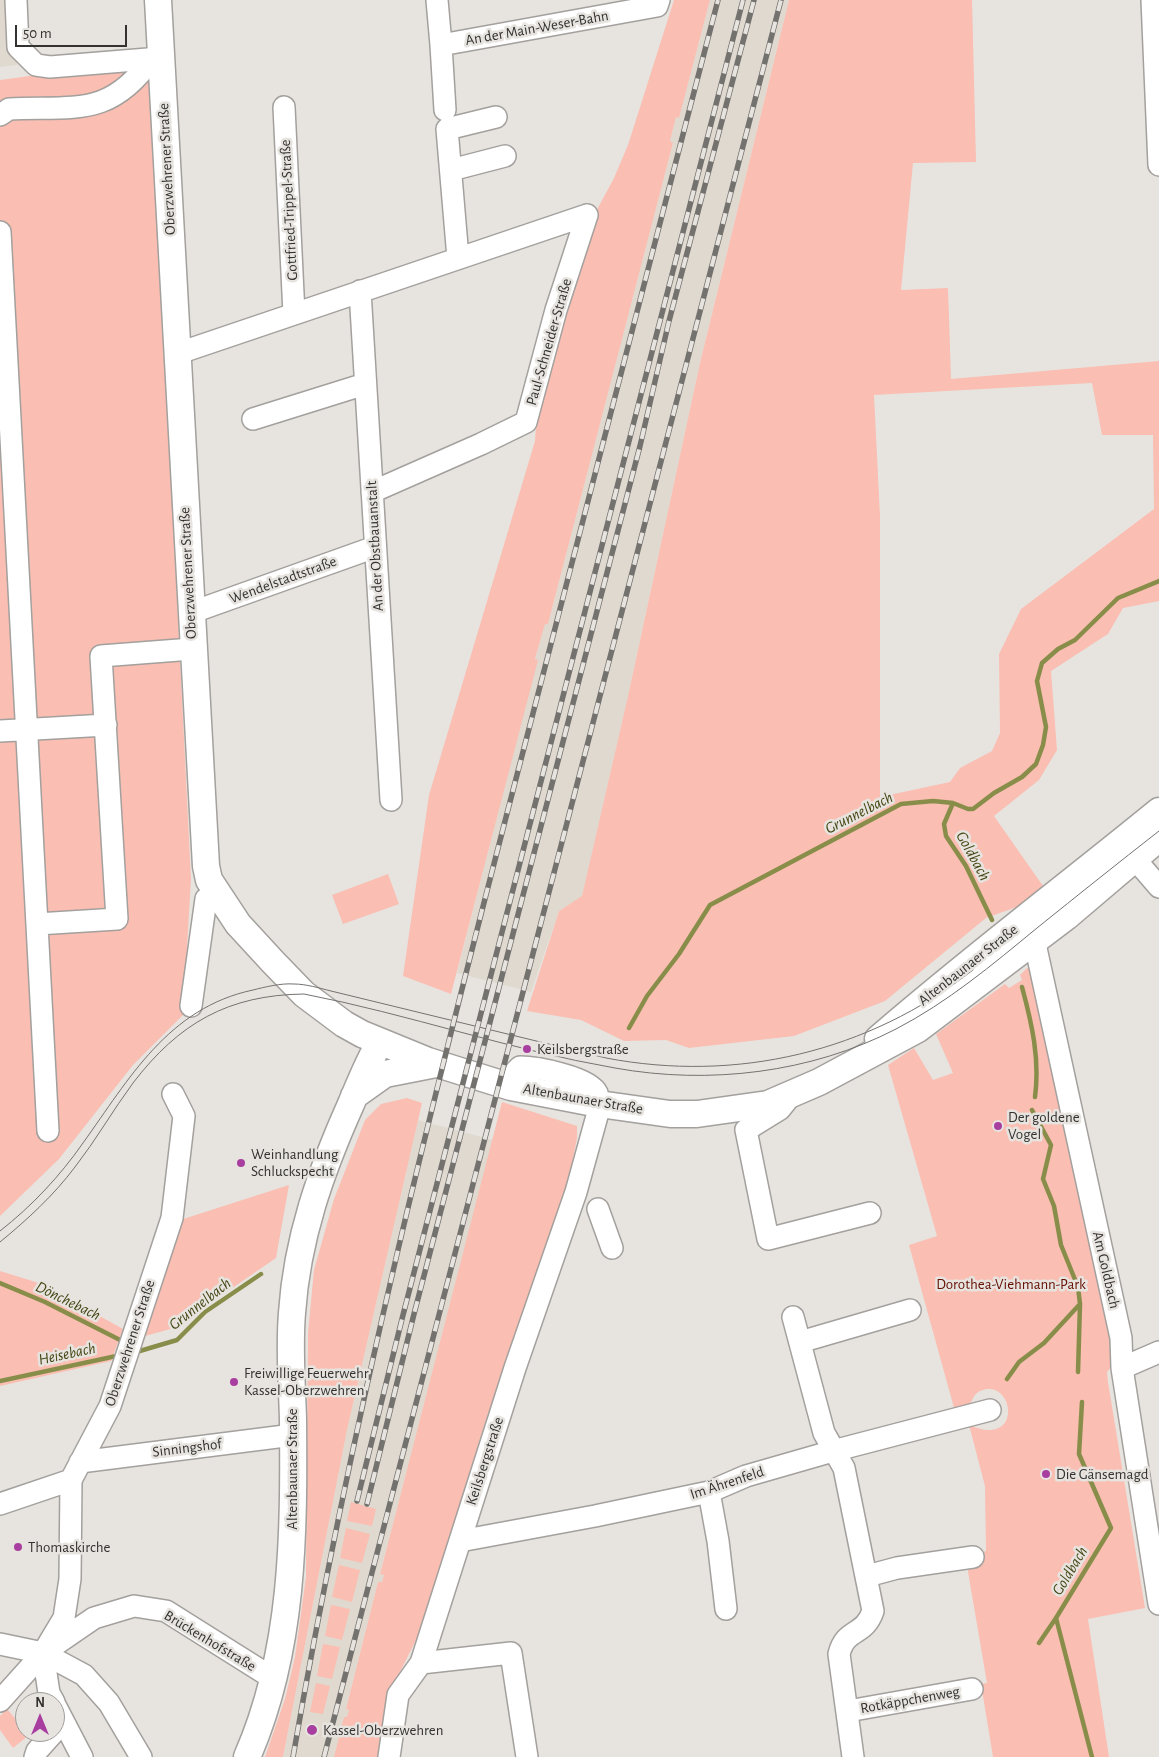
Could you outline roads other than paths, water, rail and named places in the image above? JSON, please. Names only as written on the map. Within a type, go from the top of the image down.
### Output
[{"type":"main road","name":"Oberzwehrener Straße","points":[[158,0],[157,58],[206,866],[209,880],[238,924],[293,984],[353,1029]]},
{"type":"main road","name":"Altenbaunaer Straße","points":[[353,1029],[380,1042],[437,1064],[512,1086],[599,1104],[670,1114],[697,1114],[768,1104],[791,1095],[918,1029],[1159,811]]},
{"type":"main road","name":"Altenbaunaer Straße","points":[[1028,931],[1066,917],[1159,838]]},
{"type":"main road","name":"Altenbaunaer Straße","points":[[247,1757],[274,1679],[286,1618],[292,1555],[292,1314],[300,1248],[325,1162],[370,1059],[380,1042]]},
{"type":"main road","points":[[354,1096],[385,1074],[437,1064]]},
{"type":"street","points":[[16,0],[18,47],[36,65],[50,68],[157,58]]},
{"type":"street","points":[[176,354],[458,258],[437,0]]},
{"type":"street","name":"An der Main-Weser-Bahn","points":[[441,45],[657,6],[658,0]]},
{"type":"street","points":[[1152,0],[1159,165]]},
{"type":"street","points":[[0,115],[9,109],[93,106],[121,94],[157,58]]},
{"type":"street","name":"Gottfried-Trippel-Straße","points":[[284,107],[294,314]]},
{"type":"street","points":[[446,120],[496,117]]},
{"type":"street","points":[[451,170],[505,156]]},
{"type":"street","name":"Paul-Schneider-Straße","points":[[372,492],[526,422],[556,310],[586,215],[458,258]]},
{"type":"street","points":[[0,232],[6,440],[26,729],[48,1131]]},
{"type":"street","name":"An der Obstbauanstalt","points":[[360,291],[391,800]]},
{"type":"street","points":[[252,419],[365,384]]},
{"type":"street","name":"Wendelstadtstraße","points":[[190,613],[375,547]]},
{"type":"street","points":[[37,924],[117,919],[101,656],[192,649]]},
{"type":"street","points":[[0,731],[106,725]]},
{"type":"street","points":[[1134,858],[1159,887]]},
{"type":"street","points":[[191,1006],[206,899],[218,893]]},
{"type":"street","name":"Am Goldbach","points":[[1028,931],[1121,1338],[1122,1368],[1159,1604]]},
{"type":"street","name":"Oberzwehrener Straße","points":[[43,1652],[64,1618],[70,1579],[76,1471],[110,1406],[134,1328],[172,1218],[184,1116],[173,1094]]},
{"type":"street","name":"Altenbaunaer Straße","points":[[791,1095],[780,1109],[746,1130],[768,1239],[870,1213]]},
{"type":"street","name":"Keilsbergstraße","points":[[389,1757],[398,1695],[421,1663],[515,1368],[581,1176],[599,1104]]},
{"type":"street","points":[[598,1209],[612,1248]]},
{"type":"street","points":[[800,1342],[910,1310]]},
{"type":"street","name":"Rotkäppchenweg","points":[[793,1317],[824,1433],[832,1451],[844,1468],[873,1611],[866,1626],[847,1637],[842,1644],[839,1654],[853,1757]]},
{"type":"street","points":[[1122,1368],[1159,1352]]},
{"type":"street","name":"Im Ährenfeld","points":[[460,1541],[595,1516],[709,1492],[746,1476],[832,1451],[990,1410]]},
{"type":"street","name":"Sinningshof","points":[[0,1504],[76,1471],[293,1435]]},
{"type":"street","points":[[709,1492],[718,1540],[726,1609]]},
{"type":"street","points":[[867,1576],[897,1568],[973,1557]]},
{"type":"street","name":"Brückenhofstraße","points":[[0,1701],[43,1652],[94,1618],[134,1606],[166,1611],[274,1679]]},
{"type":"street","points":[[0,1644],[43,1652],[84,1675],[108,1703],[141,1757]]},
{"type":"street","points":[[43,1652],[49,1692]]},
{"type":"street","points":[[421,1663],[511,1653],[527,1757]]},
{"type":"street","name":"Rotkäppchenweg","points":[[848,1711],[972,1690]]},
{"type":"street","points":[[65,1732],[82,1757]]},
{"type":"street","points":[[35,1757],[42,1742]]},
{"type":"waterway","name":"Grunnelbach","points":[[629,1028],[647,996],[679,954],[710,905],[901,804],[933,801],[953,803],[973,809],[994,793],[1022,777],[1036,764],[1043,745],[1046,727],[1037,681],[1042,663],[1058,649],[1075,640],[1118,598],[1159,581]]},
{"type":"waterway","name":"Goldbach","points":[[953,803],[944,824],[946,836],[966,866],[992,920]]},
{"type":"waterway","name":"Goldbach","points":[[1022,987],[1036,1055],[1035,1097]]},
{"type":"waterway","name":"Goldbach","points":[[1032,1110],[1051,1145],[1043,1179],[1054,1206],[1061,1245],[1078,1287],[1080,1304],[1078,1372]]},
{"type":"waterway","name":"Grunnelbach","points":[[133,1353],[177,1340],[205,1312],[261,1274]]},
{"type":"waterway","name":"Dönchebach","points":[[0,1283],[45,1302],[126,1343]]},
{"type":"waterway","points":[[1007,1379],[1019,1362],[1044,1343],[1080,1304]]},
{"type":"waterway","name":"Heisebach","points":[[0,1381],[121,1355]]},
{"type":"waterway","name":"Goldbach","points":[[1082,1402],[1079,1454],[1111,1528],[1056,1618],[1092,1757]]},
{"type":"waterway","points":[[1039,1643],[1056,1618]]},
{"type":"tram line","points":[[0,1242],[40,1207],[67,1177],[150,1062],[187,1029],[207,1016],[229,1007],[252,1000],[304,994],[382,1011],[537,1052],[615,1068],[651,1073],[723,1075],[795,1065],[863,1044],[896,1029],[934,1007],[986,969],[1159,831]]},
{"type":"tram line","points":[[0,1231],[34,1201],[55,1179],[153,1049],[174,1029],[197,1012],[223,999],[253,990],[284,984],[308,985],[606,1058],[655,1065],[704,1066],[752,1063],[799,1054],[845,1040],[890,1022],[932,998],[973,970]]},
{"type":"railway","points":[[293,1757],[316,1629],[342,1502],[369,1376],[428,1124],[718,0]]},
{"type":"railway","points":[[357,1501],[403,1315],[743,0]]},
{"type":"railway","points":[[367,1504],[414,1314],[640,446],[669,321],[754,0]]},
{"type":"railway","points":[[324,1757],[781,0]]},
{"type":"place","name":"Keilsbergstraße","points":[[527,1049]]},
{"type":"place","name":"Der goldene Vogel","points":[[998,1126]]},
{"type":"place","name":"Weinhandlung Schluckspecht","points":[[241,1163]]},
{"type":"place","name":"Freiwillige Feuerwehr Kassel-Oberzwehren","points":[[234,1382]]},
{"type":"place","name":"Die Gänsemagd","points":[[1046,1474]]},
{"type":"place","name":"Thomaskirche","points":[[18,1547]]},
{"type":"place","name":"Kassel-Oberzwehren","points":[[312,1730]]},
{"type":"park label","name":"Dorothea-Viehmann-Park","points":[[1011,1284]]}]
